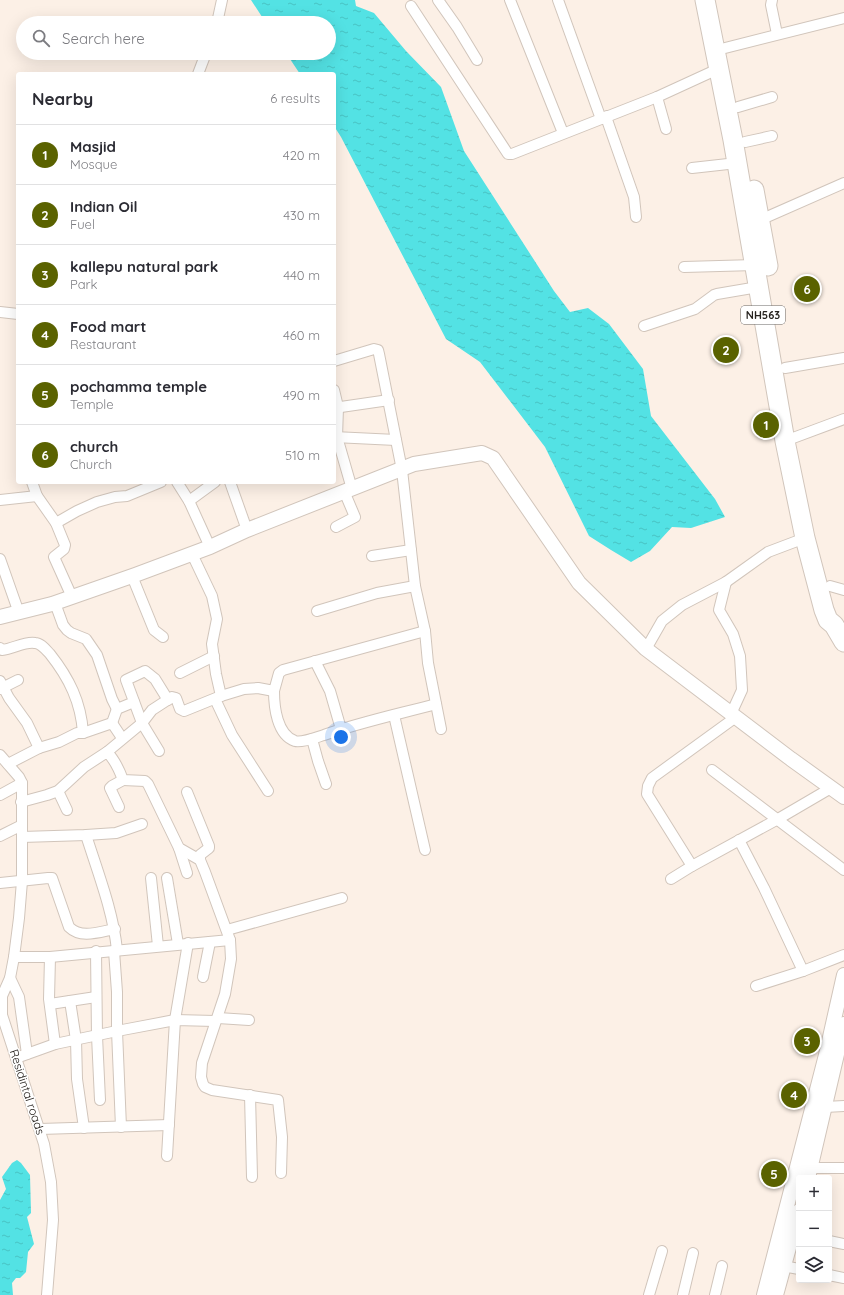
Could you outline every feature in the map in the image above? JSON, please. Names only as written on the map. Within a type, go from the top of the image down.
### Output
[{"type":"highway","name":"NH563","points":[[705,0],[737,163],[758,286],[792,439],[817,532],[837,588],[834,607],[834,625]]},
{"type":"highway","name":"NH563","points":[[717,0],[725,48],[760,220],[785,368],[792,439],[806,538],[824,610],[828,620],[834,625],[844,642]]},
{"type":"street","points":[[219,16],[222,0]]},
{"type":"street","points":[[438,0],[457,27],[477,60]]},
{"type":"street","points":[[510,0],[563,134]]},
{"type":"street","points":[[558,0],[605,117],[634,197],[636,217]]},
{"type":"street","points":[[772,0],[771,5],[776,34]]},
{"type":"street","points":[[412,2],[508,154],[512,154],[657,97],[718,69]]},
{"type":"street","points":[[725,48],[844,18]]},
{"type":"street","points":[[199,72],[203,60]]},
{"type":"street","points":[[657,97],[666,129]]},
{"type":"street","points":[[738,107],[772,97]]},
{"type":"street","points":[[745,142],[772,136]]},
{"type":"street","points":[[692,168],[737,163]]},
{"type":"street","points":[[760,220],[844,183]]},
{"type":"street","points":[[684,266],[755,265]]},
{"type":"street","points":[[644,326],[695,309],[714,295],[758,286]]},
{"type":"street","points":[[0,312],[16,314]]},
{"type":"street","points":[[336,360],[367,350],[378,350],[402,470],[415,586],[425,631],[428,663],[441,729]]},
{"type":"street","points":[[785,368],[844,358]]},
{"type":"street","points":[[336,408],[389,400]]},
{"type":"street","points":[[792,439],[844,419]]},
{"type":"street","points":[[336,437],[396,440]]},
{"type":"street","points":[[336,441],[355,517],[336,528]]},
{"type":"street","points":[[0,617],[55,603],[192,554],[247,530],[414,464],[482,453],[493,458],[579,583],[646,649],[844,797]]},
{"type":"street","points":[[33,484],[37,496],[56,523],[65,547],[54,557],[72,597]]},
{"type":"street","points":[[56,523],[97,502],[115,497],[127,496],[156,484]]},
{"type":"street","points":[[178,484],[210,547]]},
{"type":"street","points":[[188,501],[212,484]]},
{"type":"street","points":[[231,484],[247,530]]},
{"type":"street","points":[[0,500],[37,496]]},
{"type":"street","points":[[646,649],[662,621],[682,605],[726,582],[768,552],[806,538]]},
{"type":"street","points":[[372,556],[411,550]]},
{"type":"street","points":[[192,554],[212,596],[217,619],[212,644],[218,698],[232,735],[268,791]]},
{"type":"street","points":[[0,559],[19,613]]},
{"type":"street","points":[[132,576],[154,630],[163,637]]},
{"type":"street","points":[[692,866],[647,794],[648,786],[652,778],[734,715],[742,690],[740,656],[733,634],[719,610],[726,582]]},
{"type":"street","points":[[317,611],[377,593],[415,586]]},
{"type":"street","points":[[55,603],[63,625],[71,633],[86,639],[96,655],[117,709],[112,723]]},
{"type":"street","points":[[425,631],[283,670],[279,673],[274,690],[274,705],[279,724],[289,738],[296,742],[312,739],[341,729],[436,704]]},
{"type":"street","points":[[0,648],[2,650],[6,650],[35,642],[47,651],[68,678],[82,717],[83,733]]},
{"type":"street","points":[[180,673],[214,656]]},
{"type":"street","points":[[315,661],[330,691],[341,729]]},
{"type":"street","points":[[159,752],[142,723],[126,680],[145,671],[155,678],[168,700]]},
{"type":"street","points":[[18,680],[1,686],[27,723],[39,748]]},
{"type":"street","points":[[21,802],[58,791],[84,767],[106,752],[142,723],[152,710],[172,697],[176,698],[180,709],[184,711],[244,689],[258,688],[274,690]]},
{"type":"street","points":[[117,709],[134,702]]},
{"type":"street","points":[[394,715],[425,850]]},
{"type":"street","points":[[8,764],[39,748],[59,742],[77,733],[83,733],[112,723]]},
{"type":"street","points":[[112,723],[122,738]]},
{"type":"street","points":[[312,739],[326,784]]},
{"type":"street","points":[[106,752],[111,756],[118,767],[123,780]]},
{"type":"street","points":[[0,755],[19,777],[22,783],[0,795]]},
{"type":"street","points":[[712,770],[844,870]]},
{"type":"street","points":[[119,807],[110,788],[123,780],[145,781],[148,784],[179,848],[187,873]]},
{"type":"street","name":"Residintal roads","points":[[22,783],[22,881],[19,918],[10,978],[2,996],[2,1015],[40,1130],[51,1182],[53,1220],[48,1295]]},
{"type":"street","points":[[670,879],[831,788]]},
{"type":"street","points":[[58,791],[67,810]]},
{"type":"street","points":[[187,792],[209,846],[209,848],[200,855],[200,860],[228,935],[231,959],[225,994],[202,1063],[201,1077],[205,1087],[212,1090],[278,1100],[282,1137],[281,1173]]},
{"type":"street","points":[[22,837],[86,835],[120,832],[142,824]]},
{"type":"street","points":[[0,836],[22,825]]},
{"type":"street","points":[[86,835],[115,930],[121,1126]]},
{"type":"street","points":[[739,840],[764,888],[803,971]]},
{"type":"street","points":[[179,848],[200,860]]},
{"type":"street","points":[[0,883],[52,878],[68,927],[75,932],[86,934],[115,930]]},
{"type":"street","points":[[151,878],[158,946]]},
{"type":"street","points":[[167,878],[183,944],[175,1020],[167,1156]]},
{"type":"street","points":[[14,957],[50,956],[210,942],[342,898]]},
{"type":"street","points":[[203,977],[210,942]]},
{"type":"street","points":[[96,951],[97,1036],[100,1100]]},
{"type":"street","points":[[756,986],[803,971],[844,955]]},
{"type":"street","points":[[50,956],[50,1004],[55,1044]]},
{"type":"street","points":[[805,1171],[826,1055],[844,975]]},
{"type":"street","points":[[10,978],[19,996],[27,1054]]},
{"type":"street","points":[[50,1004],[96,997]]},
{"type":"street","points":[[70,1001],[76,1040],[77,1078],[84,1128]]},
{"type":"street","points":[[16,1058],[55,1044],[175,1020],[249,1020]]},
{"type":"street","points":[[764,1295],[841,1055],[844,1024]]},
{"type":"street","points":[[250,1096],[252,1177]]},
{"type":"street","points":[[825,1107],[844,1106]]},
{"type":"street","points":[[40,1130],[169,1125]]},
{"type":"street","points":[[805,1171],[844,1168]]},
{"type":"street","points":[[776,1295],[784,1266],[796,1236]]},
{"type":"street","points":[[832,1242],[844,1244]]},
{"type":"street","points":[[649,1295],[662,1251]]},
{"type":"street","points":[[683,1295],[693,1253]]},
{"type":"street","points":[[715,1295],[722,1266]]},
{"type":"street","points":[[784,1266],[796,1268]]},
{"type":"street","points":[[832,1276],[844,1278]]},
{"type":"water","points":[[251,0],[355,0],[356,6],[374,13],[406,51],[441,87],[464,151],[554,291],[570,312],[588,308],[609,324],[643,369],[651,416],[715,499],[725,517],[691,528],[672,527],[650,551],[631,562],[589,536],[545,447],[480,362],[446,339],[336,129],[336,72],[299,72],[291,60],[336,60],[336,16],[261,16]]},
{"type":"water","points":[[17,1160],[30,1175],[31,1213],[27,1217],[34,1244],[28,1252],[26,1272],[20,1278],[16,1278],[12,1283],[13,1295],[0,1295],[0,1200],[6,1189],[2,1177],[12,1163]]},
{"type":"place","name":"church","points":[[807,289]]},
{"type":"place","name":"Indian Oil","points":[[726,350]]},
{"type":"place","name":"Masjid","points":[[766,425]]},
{"type":"place","name":"kallepu natural park","points":[[807,1041]]},
{"type":"place","name":"Food mart","points":[[794,1095]]},
{"type":"place","name":"pochamma temple","points":[[774,1174]]}]
